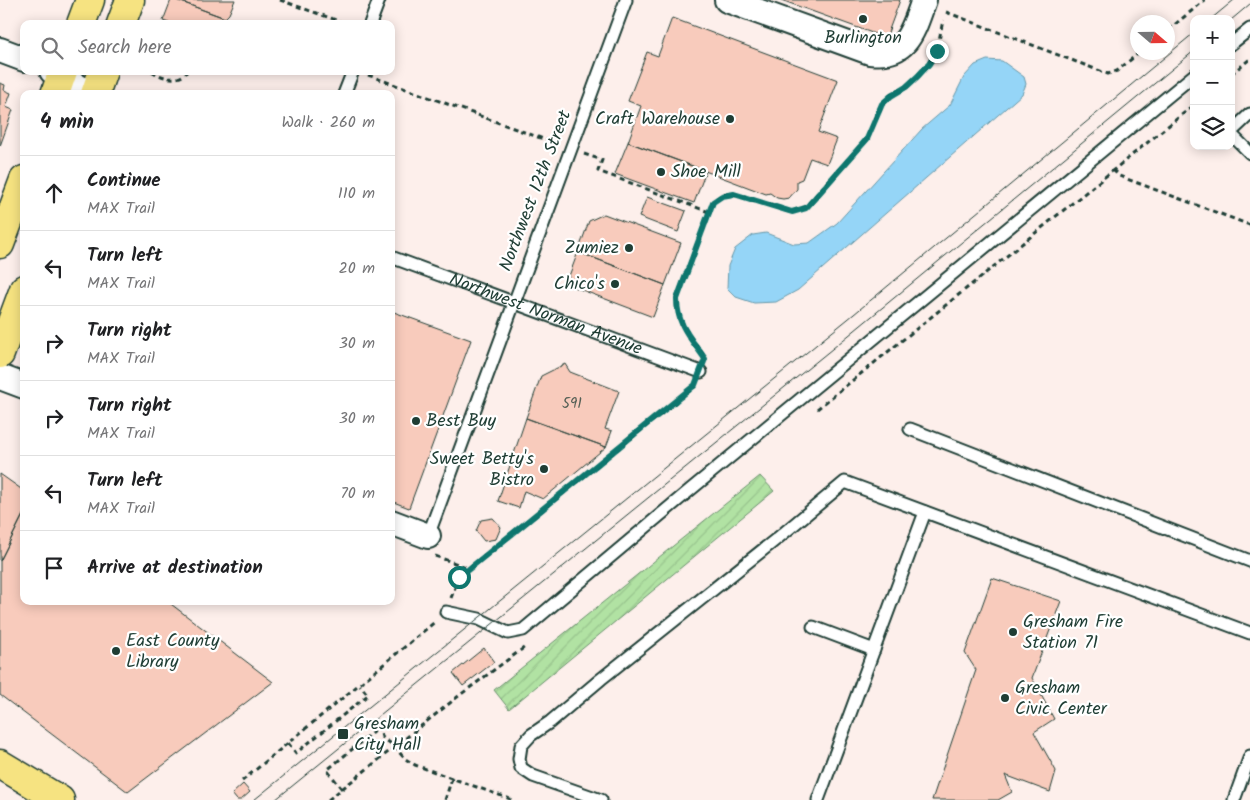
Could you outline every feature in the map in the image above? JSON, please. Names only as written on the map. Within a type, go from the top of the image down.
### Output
[{"type":"main road","points":[[82,20],[90,0]]},
{"type":"main road","points":[[122,20],[130,0]]},
{"type":"main road","points":[[96,90],[102,75]]},
{"type":"main road","points":[[0,244],[20,191]]},
{"type":"main road","points":[[0,354],[20,300]]},
{"type":"main road","points":[[0,764],[60,800]]},
{"type":"street","points":[[727,0],[870,52],[881,54],[896,50],[904,44],[910,35],[924,0]]},
{"type":"street","points":[[0,50],[20,58]]},
{"type":"street","points":[[58,78],[83,90]]},
{"type":"street","points":[[0,378],[20,385]]},
{"type":"street","points":[[395,524],[429,545]]},
{"type":"lane","points":[[372,20],[379,0]]},
{"type":"lane","name":"Northwest 12th Street","points":[[429,545],[514,302],[626,0]]},
{"type":"lane","points":[[1235,41],[1250,29]]},
{"type":"lane","points":[[346,90],[351,75]]},
{"type":"lane","points":[[446,612],[478,619],[508,633],[523,630],[1190,78]]},
{"type":"lane","points":[[1235,129],[1250,114]]},
{"type":"lane","points":[[1235,137],[1250,153]]},
{"type":"lane","name":"Northwest Norman Avenue","points":[[395,258],[701,372]]},
{"type":"lane","points":[[910,429],[1250,561]]},
{"type":"lane","points":[[601,800],[533,776],[522,768],[519,759],[521,746],[531,735],[550,722],[845,482],[1250,633]]},
{"type":"lane","points":[[818,800],[925,512]]},
{"type":"lane","points":[[813,628],[874,650]]},
{"type":"lane","points":[[1234,800],[1250,756]]},
{"type":"path","points":[[280,0],[336,20]]},
{"type":"path","points":[[1175,24],[1205,0]]},
{"type":"path","points":[[946,12],[1108,74],[1117,71],[1130,60]]},
{"type":"path","points":[[242,781],[446,612],[459,577],[695,385],[705,359],[683,327],[677,314],[677,299],[713,202],[722,196],[734,194],[792,212],[806,208],[867,139],[882,104],[906,87],[929,64],[937,51],[943,20]]},
{"type":"path","points":[[1235,71],[1250,59]]},
{"type":"path","points":[[157,75],[160,77],[181,78],[185,75]]},
{"type":"path","points":[[370,75],[602,160],[598,171],[709,212]]},
{"type":"path","points":[[1113,170],[1119,176],[1250,225]]},
{"type":"path","points":[[429,545],[470,569]]},
{"type":"path","points":[[288,743],[296,754],[368,695],[360,685]]},
{"type":"path","points":[[342,789],[327,770],[379,728],[382,737],[394,746],[404,758],[415,765],[513,800]]},
{"type":"path","points":[[445,800],[452,778]]},
{"type":"green space","points":[[760,476],[774,491],[509,709],[494,690]]},
{"type":"water","points":[[987,60],[1002,61],[1024,77],[1026,84],[1022,94],[798,290],[776,302],[754,303],[736,297],[727,288],[728,266],[735,249],[753,235],[766,233],[794,244],[809,243],[837,223],[922,129],[950,105],[964,77],[975,65]]},
{"type":"building","points":[[171,0],[176,0],[225,18],[223,20],[163,20]]},
{"type":"building","points":[[176,0],[235,0],[229,14],[225,18]]},
{"type":"building","name":"Burlington","points":[[781,0],[900,0],[886,38]]},
{"type":"building","name":"Craft Warehouse","points":[[672,18],[838,80],[818,132],[837,139],[827,164],[810,158],[802,179],[797,181],[797,189],[789,198],[777,198],[770,193],[766,194],[628,142],[641,106],[628,101],[647,52],[658,56]]},
{"type":"building","points":[[0,83],[5,85],[4,90],[11,93],[6,107],[13,110],[0,146]]},
{"type":"building","name":"Shoe Mill","points":[[628,142],[706,171],[694,203],[615,174]]},
{"type":"building","points":[[647,197],[686,211],[678,232],[639,217]]},
{"type":"building","name":"Zumiez","points":[[604,214],[681,243],[665,285],[578,252],[589,221]]},
{"type":"building","name":"Chico's","points":[[578,252],[665,285],[653,317],[566,284]]},
{"type":"building","name":"Best Buy","points":[[395,312],[471,340],[409,508],[395,503]]},
{"type":"building","points":[[565,364],[570,372],[619,391],[605,429],[612,431],[606,447],[526,418],[541,376]]},
{"type":"building","name":"Sweet Betty's Bistro","points":[[526,418],[606,447],[543,499],[524,491],[519,508],[498,501]]},
{"type":"building","points":[[0,474],[20,488],[20,521],[0,561]]},
{"type":"building","points":[[493,518],[501,527],[496,539],[484,541],[476,531],[481,520]]},
{"type":"building","name":"East County Library","points":[[20,521],[20,605],[172,605],[273,682],[128,792],[0,695],[0,561]]},
{"type":"building","name":"Gresham Civic Center","points":[[992,578],[1061,601],[1032,678],[1054,719],[1034,732],[1056,771],[1050,792],[1005,775],[1012,792],[998,800],[932,800],[976,670],[965,653]]},
{"type":"building","points":[[484,648],[494,662],[463,686],[453,673]]},
{"type":"building","points":[[243,784],[250,792],[241,800],[237,800],[232,794]]},
{"type":"tram line","points":[[1216,15],[1234,0]]},
{"type":"tram line","points":[[1235,17],[1250,4]]},
{"type":"tram line","points":[[254,800],[848,319],[1190,36]]},
{"type":"tram line","points":[[275,800],[843,340],[1190,54]]},
{"type":"place","name":"Burlington","points":[[863,19]]},
{"type":"place","name":"Craft Warehouse","points":[[730,119]]},
{"type":"place","name":"Shoe Mill","points":[[661,172]]},
{"type":"place","name":"Zumiez","points":[[629,248]]},
{"type":"place","name":"Chico's","points":[[615,284]]},
{"type":"place","name":"Best Buy","points":[[416,421]]},
{"type":"place","name":"Sweet Betty's Bistro","points":[[544,469]]},
{"type":"place","name":"Gresham Fire Station 71","points":[[1013,632]]},
{"type":"place","name":"East County Library","points":[[116,651]]},
{"type":"place","name":"Gresham Civic Center","points":[[1005,698]]},
{"type":"place","name":"Gresham City Hall","points":[[343,734]]},
{"type":"route","points":[[459,577],[695,385],[705,359],[683,327],[677,314],[677,299],[713,202],[722,196],[734,194],[792,212],[806,208],[867,139],[882,104],[918,76],[937,51]]}]
